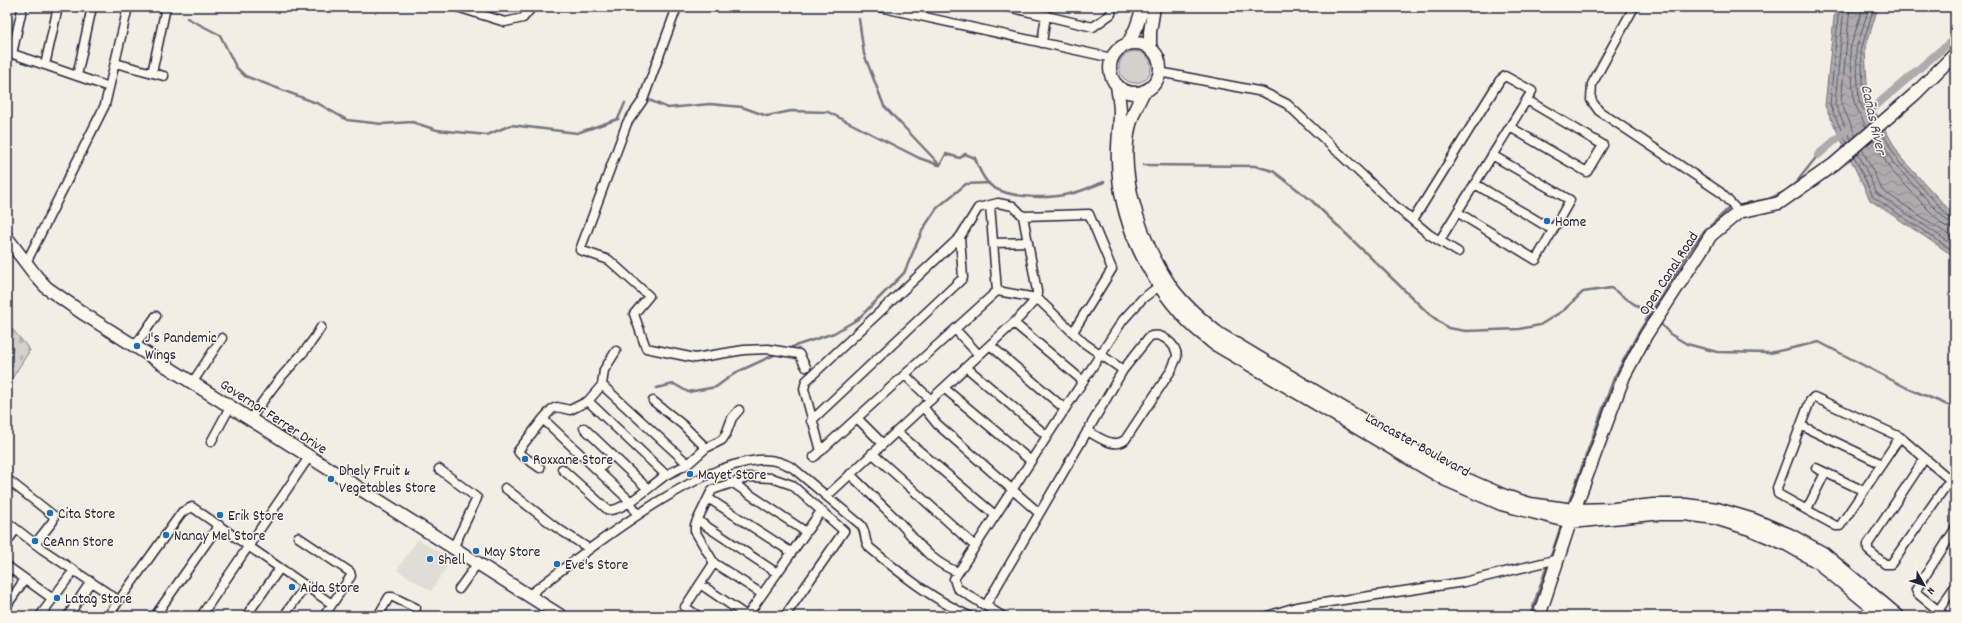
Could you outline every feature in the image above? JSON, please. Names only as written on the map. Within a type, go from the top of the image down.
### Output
[{"type":"main road","points":[[1128,44],[1137,44],[1150,49],[1158,60],[1159,72],[1155,82],[1144,91],[1129,92],[1117,85],[1111,73],[1112,58],[1120,49],[1128,44],[1136,28],[1143,7]]},
{"type":"main road","points":[[1150,49],[1150,32],[1154,7]]},
{"type":"main road","name":"Open Canal Road","points":[[1539,616],[1573,516],[1627,368],[1712,235],[1739,212],[1779,203],[1833,165],[1915,94],[1955,54]]},
{"type":"main road","name":"Lancaster Boulevard","points":[[1117,85],[1120,112],[1118,162],[1124,206],[1133,237],[1147,266],[1194,313],[1219,334],[1450,472],[1505,496],[1573,516],[1685,514],[1715,518],[1750,529],[1786,544],[1816,561],[1883,616]]},
{"type":"main road","name":"Lancaster Boulevard","points":[[1144,91],[1133,112],[1128,134],[1127,161],[1133,204],[1142,233],[1163,283]]},
{"type":"main road","name":"Governor Ferrer Drive","points":[[7,238],[47,288],[84,314],[560,616]]},
{"type":"main road","name":"Lancaster Boulevard","points":[[1573,516],[1654,505],[1686,505],[1717,509],[1754,520],[1790,535],[1823,553],[1898,616]]},
{"type":"street","points":[[45,65],[58,7]]},
{"type":"street","points":[[77,76],[92,7]]},
{"type":"street","points":[[26,263],[105,105],[128,7]]},
{"type":"street","points":[[152,73],[166,7]]},
{"type":"street","points":[[457,7],[505,22],[523,18],[532,7]]},
{"type":"street","points":[[677,7],[643,100],[627,123],[580,250],[609,260],[649,296],[634,314],[646,348],[695,358],[744,350],[768,349],[799,354],[806,367]]},
{"type":"street","points":[[879,7],[1112,58]]},
{"type":"street","points":[[1008,7],[1093,27],[1111,14],[1112,7]]},
{"type":"street","points":[[1634,7],[1592,84],[1591,100],[1600,111],[1720,192],[1739,212]]},
{"type":"street","points":[[22,9],[10,53],[109,87]]},
{"type":"street","points":[[1042,43],[1046,15]]},
{"type":"street","points":[[115,63],[164,76]]},
{"type":"street","points":[[1159,72],[1263,92],[1288,104],[1412,220],[1430,235],[1458,252]]},
{"type":"street","points":[[1412,220],[1500,80],[1506,76],[1532,91],[1440,240]]},
{"type":"street","points":[[1510,127],[1586,172],[1603,145],[1527,100]]},
{"type":"street","points":[[1457,212],[1536,260],[1570,200],[1492,155]]},
{"type":"street","points":[[1475,184],[1553,230]]},
{"type":"street","points":[[827,496],[924,408],[1014,323],[1037,298],[1023,216],[1013,206],[998,203],[978,208],[960,237],[806,381],[804,389],[812,421],[817,454],[997,291]]},
{"type":"street","points":[[990,205],[997,291]]},
{"type":"street","points":[[1023,216],[1089,214],[1112,270],[1073,332]]},
{"type":"street","points":[[812,421],[963,278],[960,237]]},
{"type":"street","points":[[993,242],[1028,242]]},
{"type":"street","points":[[1002,616],[957,588],[954,579],[1123,320],[1142,299],[1163,283]]},
{"type":"street","points":[[997,291],[1037,298],[1100,355],[1123,370]]},
{"type":"street","points":[[135,346],[156,316]]},
{"type":"street","points":[[1014,323],[1084,381]]},
{"type":"street","points":[[250,420],[283,375],[315,338],[321,327]]},
{"type":"street","points":[[955,329],[980,355]]},
{"type":"street","points":[[986,605],[1123,370],[1149,337],[1154,334],[1161,335],[1175,348],[1177,357],[1172,369],[1125,440],[1120,444],[1113,444],[1088,431]]},
{"type":"street","points":[[192,383],[222,338]]},
{"type":"street","points":[[990,345],[1065,409]]},
{"type":"street","points":[[540,468],[518,452],[552,409],[557,407],[570,410],[588,401],[602,385],[604,370],[616,351]]},
{"type":"street","points":[[966,367],[1047,436]]},
{"type":"street","points":[[905,375],[931,400]]},
{"type":"street","points":[[602,385],[688,464]]},
{"type":"street","points":[[944,388],[1031,461]]},
{"type":"street","points":[[1900,437],[1840,526],[1836,526],[1778,494],[1777,488],[1802,426],[1810,401],[1814,397],[1900,437],[1925,458],[1952,482],[1891,564],[1885,564],[1868,550],[1868,544],[1925,458]]},
{"type":"street","points":[[588,401],[666,475]]},
{"type":"street","points":[[653,401],[683,425],[706,448]]},
{"type":"street","points":[[211,442],[230,407]]},
{"type":"street","points":[[924,408],[937,424],[1039,513]]},
{"type":"street","points":[[562,469],[608,510],[612,511],[630,501],[666,475],[688,464],[706,448],[722,440],[732,418],[739,410]]},
{"type":"street","points":[[857,418],[883,444]]},
{"type":"street","points":[[543,419],[630,501],[637,515]]},
{"type":"street","points":[[1802,426],[1882,464]]},
{"type":"street","points":[[584,428],[647,488]]},
{"type":"street","points":[[897,432],[995,515]]},
{"type":"street","points":[[872,454],[975,546]]},
{"type":"street","points":[[598,471],[612,455]]},
{"type":"street","points":[[201,616],[309,458]]},
{"type":"street","points":[[528,596],[588,548],[637,515],[689,484],[728,466],[758,460],[784,463],[793,468],[861,525],[864,530],[865,542],[870,548],[912,583],[939,601],[968,616]]},
{"type":"street","points":[[439,468],[477,498],[453,548]]},
{"type":"street","points":[[1816,468],[1864,491]]},
{"type":"street","points":[[1807,509],[1826,473]]},
{"type":"street","points":[[850,474],[897,520],[929,556],[942,566],[958,572]]},
{"type":"street","points":[[762,594],[714,562],[695,531],[697,520],[712,490],[749,477],[772,478],[792,485],[844,531],[786,616]]},
{"type":"street","points":[[7,479],[54,516],[53,521],[35,544]]},
{"type":"street","points":[[733,483],[806,532]]},
{"type":"street","points":[[504,488],[554,526],[588,548]]},
{"type":"street","points":[[708,498],[791,552]]},
{"type":"street","points":[[108,616],[118,600],[187,508],[192,507],[332,604]]},
{"type":"street","points":[[700,584],[747,616],[821,511]]},
{"type":"street","points":[[697,520],[777,573]]},
{"type":"street","points":[[7,522],[35,544],[118,600]]},
{"type":"street","points":[[155,616],[219,525]]},
{"type":"street","points":[[7,542],[16,529]]},
{"type":"street","points":[[1945,616],[1916,590],[1955,529]]},
{"type":"street","points":[[298,536],[350,572],[350,579],[324,616]]},
{"type":"street","points":[[1267,616],[1296,607],[1464,582],[1558,559]]},
{"type":"street","points":[[698,616],[685,607],[714,562]]},
{"type":"street","points":[[459,589],[477,564]]},
{"type":"street","points":[[7,566],[52,599]]},
{"type":"street","points":[[246,616],[280,568]]},
{"type":"street","points":[[40,616],[74,570]]},
{"type":"street","points":[[7,605],[25,579]]},
{"type":"street","points":[[68,616],[91,581]]},
{"type":"street","points":[[284,616],[306,585]]},
{"type":"street","points":[[1938,611],[1955,586]]},
{"type":"street","points":[[378,616],[389,597],[393,597],[416,608]]},
{"type":"shaded area","points":[[418,539],[451,560],[431,591],[397,570]]},
{"type":"green space","points":[[1132,51],[1138,51],[1148,58],[1151,67],[1150,73],[1144,80],[1138,83],[1132,83],[1122,76],[1119,70],[1119,64],[1126,54]]},
{"type":"green space","points":[[7,323],[30,350],[7,386]]},
{"type":"water","name":"Cañas River","points":[[1835,7],[1878,7],[1865,50],[1868,99],[1901,158],[1955,216],[1955,257],[1870,200],[1825,106]]},
{"type":"waterway","points":[[187,18],[220,35],[236,67],[245,76],[319,104],[347,120],[382,124],[412,122],[437,130],[487,135],[511,125],[577,133],[618,119],[625,103]]},
{"type":"waterway","points":[[859,19],[864,54],[884,106],[940,165],[946,154],[960,158],[965,154],[975,158],[988,183],[995,188],[1015,195],[1038,197],[1060,196],[1104,182]]},
{"type":"waterway","name":"Cañas River","points":[[1866,114],[1955,38]]},
{"type":"waterway","points":[[649,100],[668,108],[710,104],[742,107],[767,116],[791,111],[828,112],[919,158],[939,165]]},
{"type":"waterway","points":[[1818,155],[1848,129]]},
{"type":"waterway","points":[[1788,189],[1795,184],[1818,155]]},
{"type":"waterway","points":[[1143,165],[1255,166],[1273,171],[1311,200],[1429,314],[1448,328],[1466,331],[1519,329],[1540,325],[1564,310],[1583,292],[1611,288],[1650,315]]},
{"type":"waterway","points":[[792,347],[834,333],[858,319],[904,273],[923,229],[937,208],[966,184],[989,183]]},
{"type":"waterway","points":[[1747,203],[1769,199],[1784,192]]},
{"type":"waterway","points":[[1568,505],[1614,378],[1636,337],[1688,253],[1702,234],[1728,209]]},
{"type":"waterway","points":[[1660,323],[1670,334],[1687,344],[1717,352],[1770,353],[1819,342],[1907,388],[1955,408]]},
{"type":"waterway","points":[[656,388],[674,384],[688,392],[716,387],[735,373],[774,355]]},
{"type":"waterway","points":[[1550,559],[1561,526]]},
{"type":"waterway","points":[[1530,616],[1547,566]]},
{"type":"place","name":"Home","points":[[1547,221]]},
{"type":"place","name":"J's Pandemic Wings","points":[[137,346]]},
{"type":"place","name":"Roxxane Store","points":[[525,459]]},
{"type":"place","name":"Mayet Store","points":[[690,474]]},
{"type":"place","name":"Dhely Fruit & Vegetables Store","points":[[331,479]]},
{"type":"place","name":"Cita Store","points":[[50,513]]},
{"type":"place","name":"Erik Store","points":[[220,515]]},
{"type":"place","name":"Nanay Mel Store","points":[[166,535]]},
{"type":"place","name":"CeAnn Store","points":[[35,541]]},
{"type":"place","name":"May Store","points":[[476,551]]},
{"type":"place","name":"Shell","points":[[430,559]]},
{"type":"place","name":"Eve's Store","points":[[557,564]]},
{"type":"place","name":"Aida Store","points":[[292,587]]},
{"type":"place","name":"Latag Store","points":[[57,598]]}]
